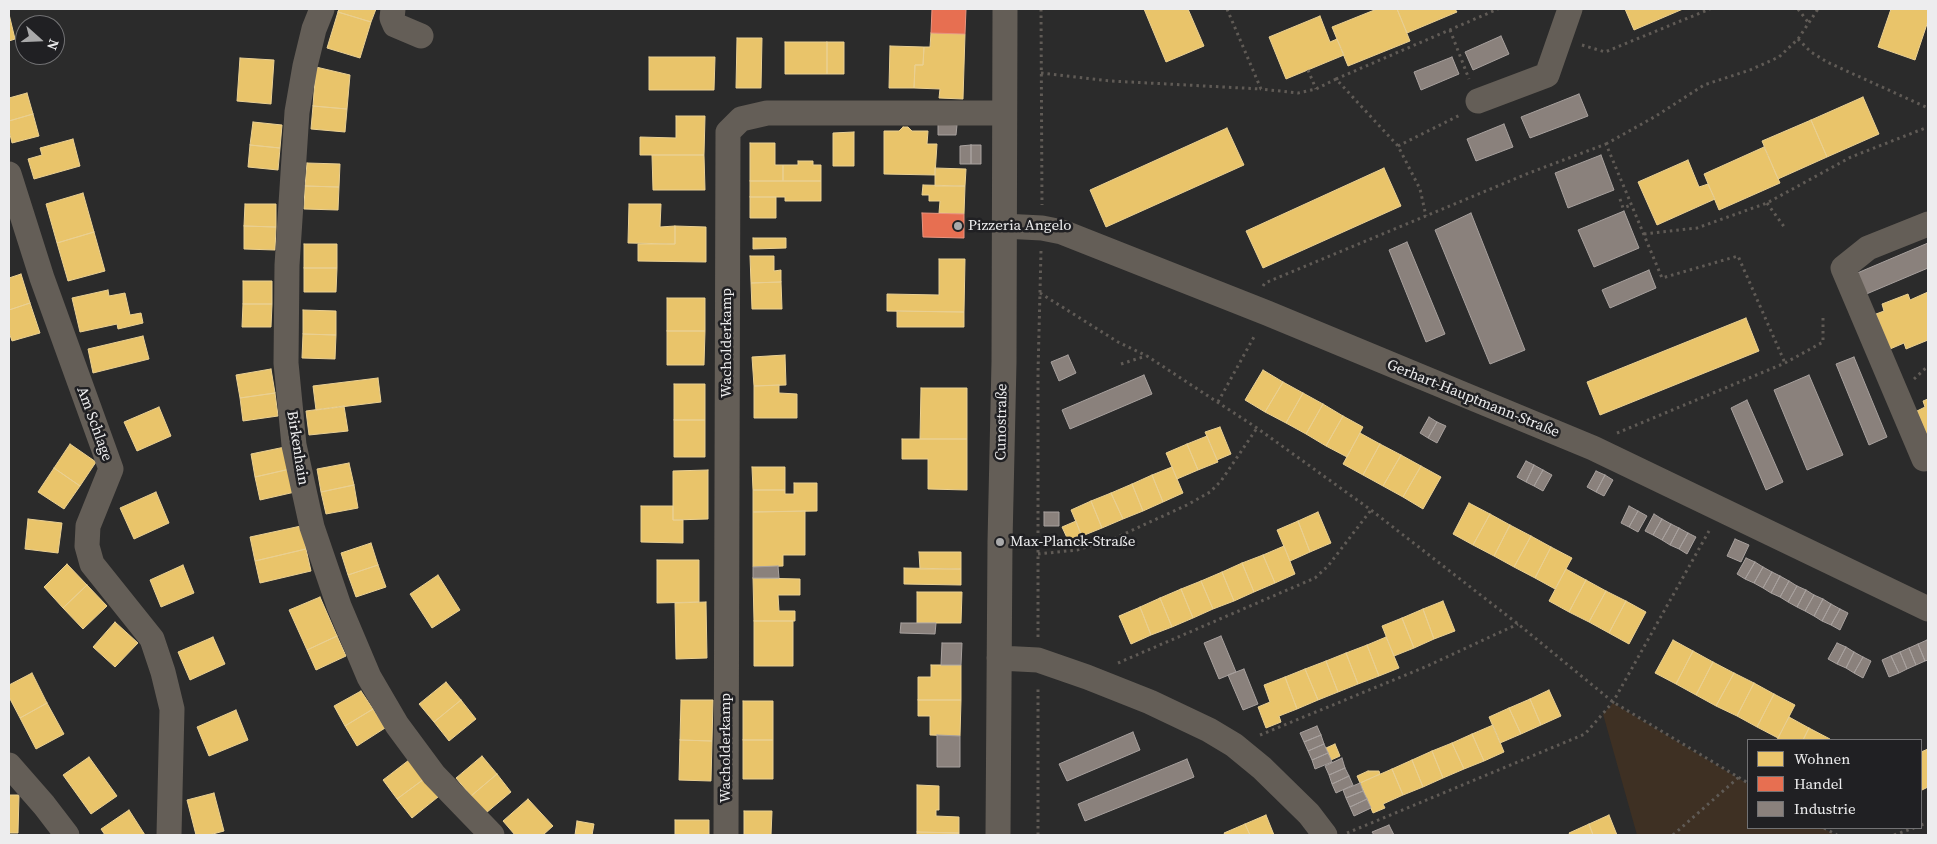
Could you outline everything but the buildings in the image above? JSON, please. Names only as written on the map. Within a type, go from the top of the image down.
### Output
[{"type":"street","name":"Birkenhain","points":[[322,9],[314,29],[305,66],[297,112],[295,142],[288,265],[286,363],[294,445],[312,527],[339,606],[369,677],[397,725],[434,775],[492,835]]},
{"type":"street","points":[[393,9],[392,18],[395,25],[421,36]]},
{"type":"street","name":"Cunostraße","points":[[998,835],[1005,9]]},
{"type":"street","points":[[1478,102],[1547,75],[1570,9]]},
{"type":"street","name":"Wacholderkamp","points":[[726,835],[728,132],[742,119],[767,113],[1004,113]]},
{"type":"street","name":"Am Schlage","points":[[9,174],[42,278],[111,469],[88,526],[87,546],[92,564],[152,639],[164,672],[172,709],[169,835]]},
{"type":"street","points":[[1924,459],[1843,268],[1868,248],[1928,224]]},
{"type":"street","name":"Gerhart-Hauptmann-Straße","points":[[1004,226],[1042,228],[1062,232],[1605,453],[1928,609]]},
{"type":"street","points":[[999,658],[1038,660],[1150,702],[1209,730],[1234,745],[1262,768],[1310,814],[1325,835]]},
{"type":"street","points":[[9,765],[67,835]]},
{"type":"path","points":[[1041,9],[1042,209]]},
{"type":"path","points":[[1226,9],[1261,89]]},
{"type":"path","points":[[1041,73],[1111,80],[1298,93],[1316,89],[1498,9]]},
{"type":"path","points":[[1560,38],[1605,52],[1710,9]]},
{"type":"path","points":[[1798,9],[1808,22]]},
{"type":"path","points":[[1218,402],[1257,310],[1265,283],[1529,173],[1606,144],[1656,116],[1704,85],[1750,70],[1779,57],[1798,39],[1818,9]]},
{"type":"path","points":[[1398,146],[1454,119],[1478,102],[1450,30]]},
{"type":"path","points":[[1798,39],[1811,52],[1827,62],[1928,108]]},
{"type":"path","points":[[1308,70],[1316,89]]},
{"type":"path","points":[[1336,79],[1398,146],[1420,189],[1426,216]]},
{"type":"path","points":[[1644,234],[1697,228],[1767,202],[1851,157],[1928,126]]},
{"type":"path","points":[[1606,144],[1662,278],[1738,256],[1785,363]]},
{"type":"path","points":[[1620,199],[1622,208],[1631,205]]},
{"type":"path","points":[[1767,202],[1785,228]]},
{"type":"path","points":[[1038,835],[1038,372],[1042,242]]},
{"type":"path","points":[[1040,293],[1118,342],[1147,356],[1257,428],[1371,510],[1518,624],[1613,702],[1747,782]]},
{"type":"path","points":[[1605,453],[1615,434],[1785,363],[1823,342],[1823,318]]},
{"type":"path","points":[[1121,364],[1147,356]]},
{"type":"path","points":[[1038,554],[1077,550],[1113,539],[1187,505],[1210,492],[1221,481],[1257,428]]},
{"type":"path","points":[[1342,835],[1585,734],[1613,702],[1721,509]]},
{"type":"path","points":[[1087,677],[1315,578],[1328,566],[1371,510]]},
{"type":"path","points":[[1234,745],[1425,666],[1518,624]]},
{"type":"path","points":[[1673,835],[1739,777]]},
{"type":"path","points":[[1826,829],[1837,835]]},
{"type":"path","points":[[1894,835],[1911,829]]},
{"type":"shaded area","points":[[1613,703],[1747,783],[1747,829],[1825,829],[1835,835],[1637,835],[1603,714]]},
{"type":"place","name":"Pizzeria Angelo","points":[[958,226]]},
{"type":"place","name":"Max-Planck-Straße","points":[[1000,542]]}]
